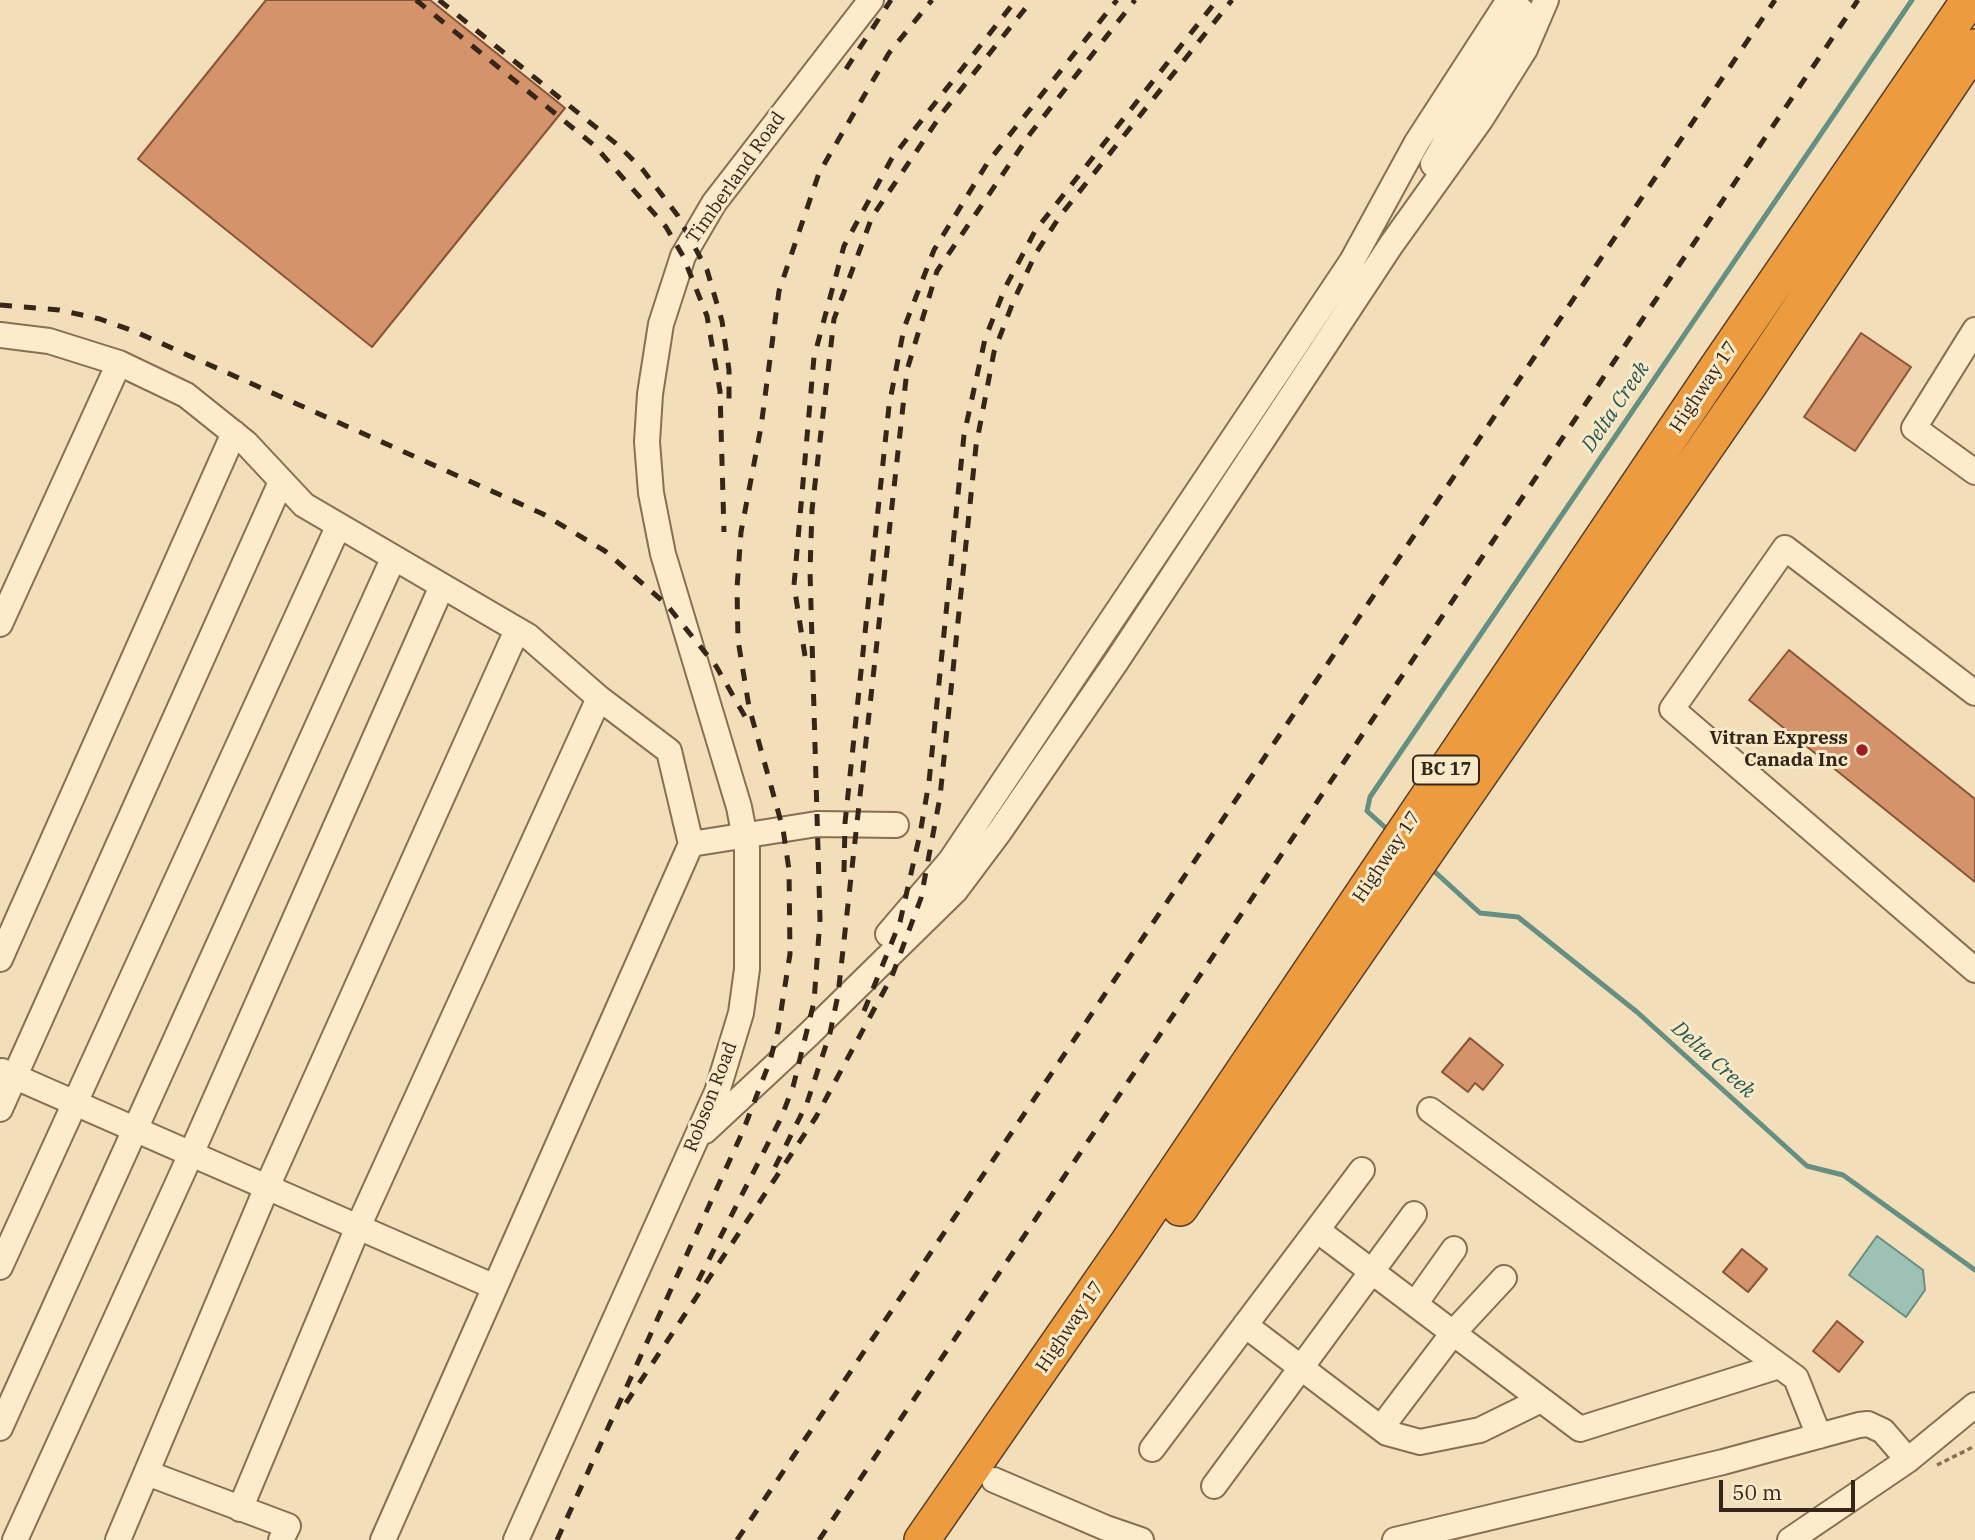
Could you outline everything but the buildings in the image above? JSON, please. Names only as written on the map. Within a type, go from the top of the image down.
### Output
[{"type":"highway","name":"Highway 17","points":[[922,1540],[1135,1232],[1716,369],[1969,0]]},
{"type":"highway","name":"Highway 17","points":[[952,1540],[1741,397],[1975,47]]},
{"type":"street","name":"Timberland Road","points":[[686,628],[656,522],[647,442],[655,357],[672,288],[683,256],[715,203],[871,0]]},
{"type":"street","points":[[709,1110],[900,922],[951,860],[1352,261],[1417,142],[1509,0]]},
{"type":"street","points":[[1410,218],[1438,152],[1526,0]]},
{"type":"street","points":[[696,1139],[807,1037],[955,891],[1116,662],[1410,218],[1481,119],[1525,49],[1546,0]]},
{"type":"street","points":[[1975,330],[1914,428],[1975,472]]},
{"type":"street","points":[[0,335],[49,341],[120,363],[186,395],[234,433],[304,505],[517,630],[599,698],[669,751],[691,844],[383,1540]]},
{"type":"street","points":[[0,624],[120,363]]},
{"type":"street","points":[[0,959],[234,433]]},
{"type":"street","points":[[0,1108],[7,1074],[281,482]]},
{"type":"street","points":[[0,1267],[338,527]]},
{"type":"street","points":[[1975,693],[1785,548],[1672,709],[1975,970]]},
{"type":"street","points":[[0,1428],[393,559]]},
{"type":"street","points":[[15,1540],[191,1154],[442,586]]},
{"type":"street","name":"Robson Road","points":[[516,1540],[709,1110],[729,1059],[746,980],[749,917],[745,837],[686,628]]},
{"type":"street","points":[[118,1540],[267,1187],[517,630]]},
{"type":"street","points":[[240,1509],[358,1227],[599,698]]},
{"type":"street","points":[[691,844],[817,824],[896,825]]},
{"type":"street","points":[[7,1074],[495,1287]]},
{"type":"street","points":[[1430,1110],[1796,1378],[1819,1436]]},
{"type":"street","points":[[1152,1448],[1362,1170]]},
{"type":"street","points":[[1214,1486],[1414,1214]]},
{"type":"street","points":[[1317,1230],[1580,1429],[1779,1366]]},
{"type":"street","points":[[1415,1304],[1454,1249]]},
{"type":"street","points":[[1381,1428],[1454,1333],[1504,1278]]},
{"type":"street","points":[[1245,1325],[1381,1428],[1420,1443],[1480,1430],[1541,1400]]},
{"type":"street","points":[[1790,1540],[1908,1460],[1975,1405]]},
{"type":"street","points":[[1395,1540],[1723,1462],[1868,1424],[1883,1431],[1908,1460]]},
{"type":"street","points":[[147,1473],[288,1526],[282,1540]]},
{"type":"street","points":[[994,1480],[1094,1524],[1142,1540]]},
{"type":"path","points":[[1953,1455],[1975,1446]]},
{"type":"water","points":[[1877,1236],[1923,1270],[1925,1290],[1906,1317],[1849,1275]]},
{"type":"waterway","name":"Delta Creek","points":[[1388,830],[1367,811],[1370,797],[1912,0]]},
{"type":"waterway","name":"Delta Creek","points":[[1435,872],[1480,913],[1518,917],[1637,1012],[1807,1166],[1843,1175],[1975,1270]]},
{"type":"railway","points":[[416,0],[595,146],[666,227],[683,256],[707,316],[720,391],[724,532]]},
{"type":"railway","points":[[439,0],[619,146],[643,170],[678,216],[707,270],[722,321],[729,370],[729,401]]},
{"type":"railway","points":[[846,69],[891,0]]},
{"type":"railway","points":[[557,1540],[743,1131],[770,1061],[778,1030],[790,954],[789,870],[783,829],[749,707],[738,640],[737,588],[741,532],[761,427],[779,291],[819,173],[889,53],[932,0]]},
{"type":"railway","points":[[805,656],[794,585],[814,357],[844,246],[892,158],[1016,0]]},
{"type":"railway","points":[[698,1281],[781,1118],[793,1087],[814,1002],[820,919],[810,571],[812,510],[834,319],[872,217],[943,112],[1032,0]]},
{"type":"railway","points":[[844,872],[845,823],[889,406],[904,328],[934,250],[988,162],[1117,0]]},
{"type":"railway","points":[[775,1167],[807,1103],[830,1033],[838,995],[907,370],[937,271],[1030,134],[1135,0]]},
{"type":"railway","points":[[864,1011],[900,922],[920,834],[929,782],[964,435],[985,339],[1005,288],[1035,231],[1217,0]]},
{"type":"railway","points":[[626,1403],[816,1117],[892,976],[921,898],[940,797],[976,446],[994,352],[1013,302],[1036,253],[1060,216],[1232,0]]},
{"type":"railway","points":[[737,1540],[1775,0]]},
{"type":"railway","points":[[819,1540],[1858,0]]},
{"type":"railway","points":[[0,305],[59,310],[100,319],[136,332],[543,514],[605,551],[666,604],[716,666],[747,720]]},
{"type":"place","name":"Vitran Express Canada Inc","points":[[1862,750]]}]
